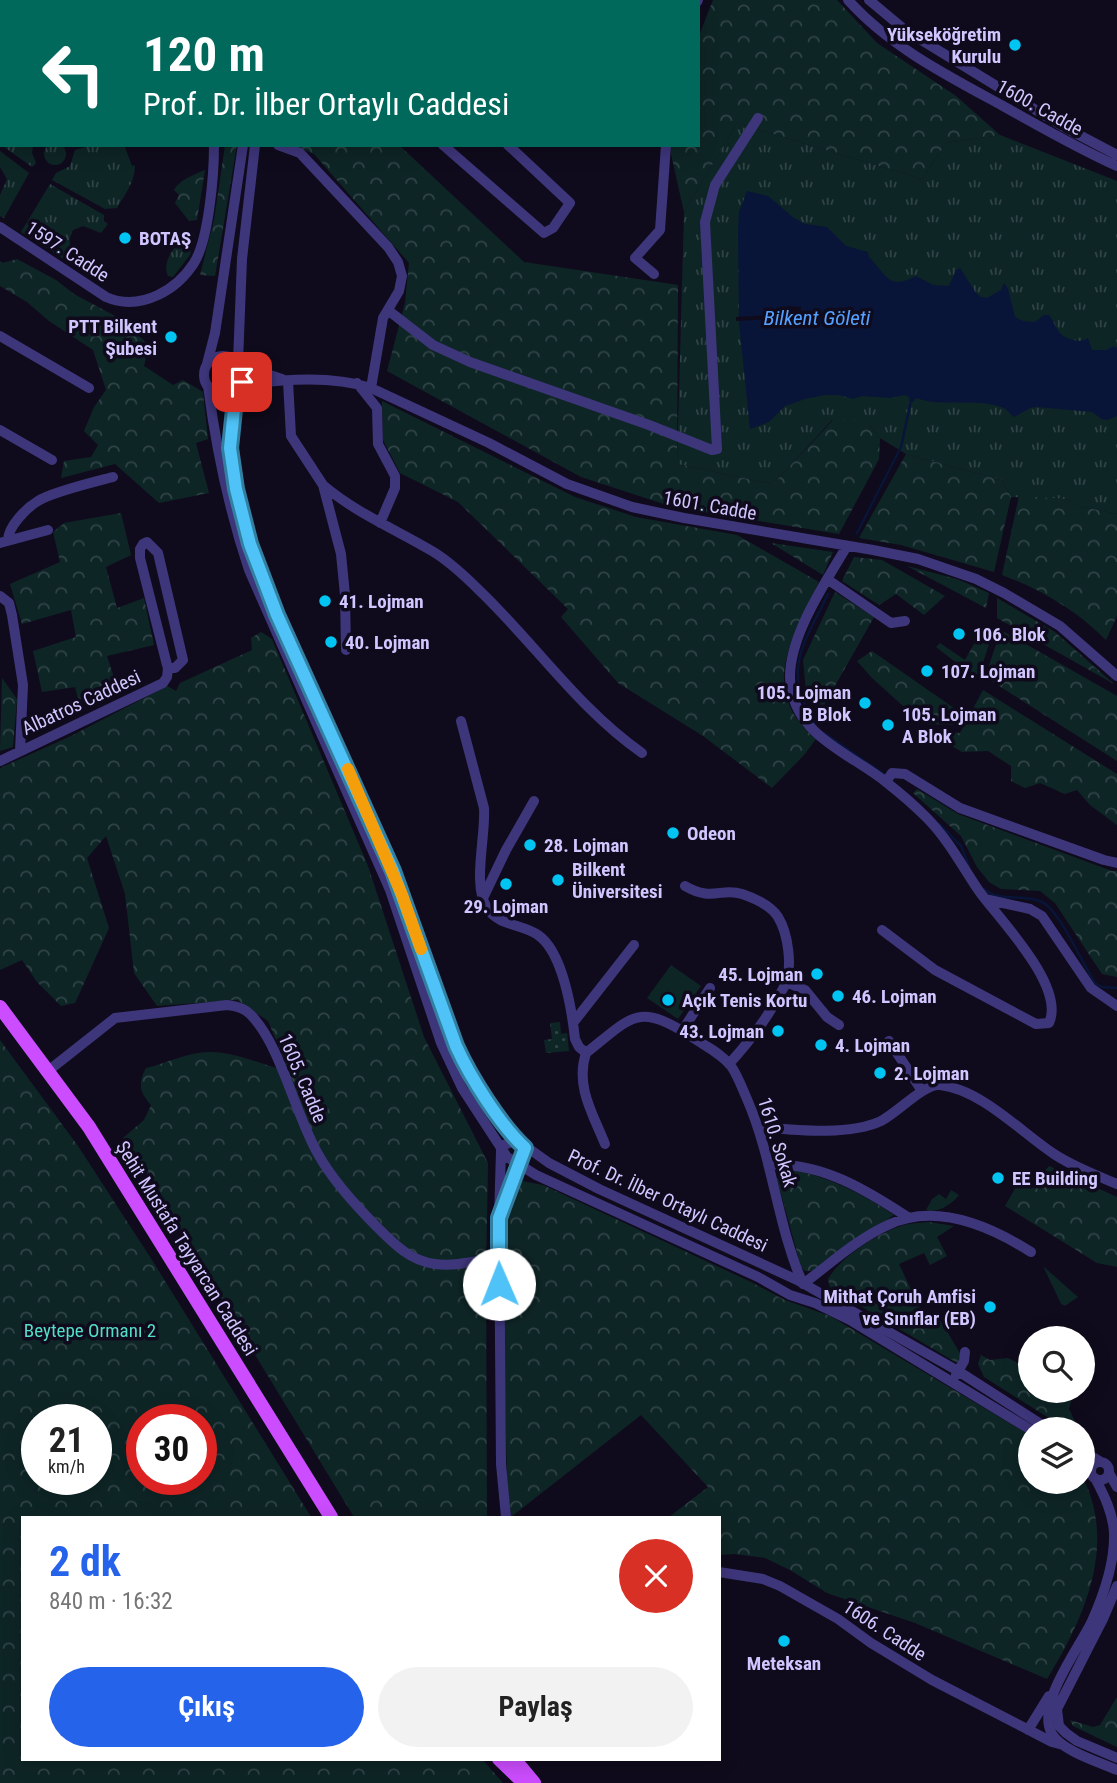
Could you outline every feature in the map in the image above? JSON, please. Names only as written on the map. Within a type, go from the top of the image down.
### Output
[{"type":"main road","name":"Şehit Mustafa Tayyarcan Caddesi","points":[[0,1007],[89,1127],[330,1516]]},
{"type":"main road","points":[[501,1761],[524,1783]]},
{"type":"main road","points":[[516,1761],[534,1783]]},
{"type":"street","name":"1600. Cadde","points":[[848,0],[880,32],[957,80],[1063,141],[1117,166]]},
{"type":"street","name":"1600. Cadde","points":[[869,0],[905,30],[1072,132],[1117,155]]},
{"type":"street","points":[[880,32],[890,18]]},
{"type":"street","points":[[957,80],[966,66]]},
{"type":"street","points":[[1020,116],[1028,104]]},
{"type":"street","points":[[389,311],[433,345],[470,362],[712,450],[717,449],[705,222],[715,185],[758,118]]},
{"type":"street","name":"1597. Cadde","points":[[0,227],[106,297],[117,302],[144,302],[176,284],[197,257],[209,204],[214,147]]},
{"type":"street","name":"Prof. Dr. İlber Ortaylı Caddesi","points":[[243,147],[215,333],[204,375],[225,480],[249,569],[385,877],[441,1043],[462,1088],[501,1151],[518,1164],[793,1296],[850,1320],[955,1376]]},
{"type":"street","name":"Prof. Dr. İlber Ortaylı Caddesi","points":[[255,147],[241,276],[239,364],[243,376],[237,388],[230,448],[236,489],[250,544],[277,615],[393,871],[448,1028],[464,1064],[521,1144],[549,1163],[599,1189],[799,1274],[825,1296],[1022,1417]]},
{"type":"street","points":[[284,147],[300,153],[388,247],[398,262],[401,284],[383,318],[371,388]]},
{"type":"street","points":[[445,147],[544,233],[553,228],[570,203],[510,147]]},
{"type":"street","points":[[654,274],[635,258],[660,230],[666,147]]},
{"type":"street","points":[[230,230],[245,232]]},
{"type":"street","points":[[223,275],[241,276]]},
{"type":"street","points":[[0,336],[89,388]]},
{"type":"street","points":[[207,364],[222,355],[239,364]]},
{"type":"street","name":"1601. Cadde","points":[[239,364],[288,381]]},
{"type":"street","points":[[288,381],[291,436],[323,485],[338,498],[435,553],[481,591],[595,715],[617,736],[642,753]]},
{"type":"street","name":"1601. Cadde","points":[[237,388],[288,381],[356,383],[489,443],[567,484],[632,507],[918,559],[976,579],[1060,626],[1117,677]]},
{"type":"street","points":[[356,383],[377,408],[378,444],[396,476],[380,523]]},
{"type":"street","points":[[208,386],[221,394],[237,388]]},
{"type":"street","points":[[0,430],[52,460]]},
{"type":"street","points":[[4,542],[13,527],[38,501],[113,477]]},
{"type":"street","points":[[323,485],[341,554],[346,650]]},
{"type":"street","points":[[4,542],[48,530]]},
{"type":"street","name":"Albatros Caddesi","points":[[0,761],[163,683],[168,668],[140,549],[148,542],[158,553],[183,660],[175,668],[168,668]]},
{"type":"street","points":[[846,546],[797,641],[790,667],[791,688],[804,720],[813,731],[889,778],[927,818],[985,899],[1016,936],[1044,982],[1053,1015],[1049,1023],[1036,1024],[950,979],[882,930]]},
{"type":"street","points":[[827,579],[891,623],[905,621]]},
{"type":"street","points":[[0,596],[6,600],[12,615],[23,685],[20,751]]},
{"type":"street","points":[[461,721],[484,808],[480,887],[483,899],[492,915],[538,934],[548,944],[561,971],[575,1039],[586,1053],[581,1067],[582,1090],[605,1144]]},
{"type":"street","points":[[889,778],[905,774],[960,808],[1117,863]]},
{"type":"street","points":[[483,899],[500,860],[534,801]]},
{"type":"street","points":[[685,886],[706,895],[741,893],[773,912],[779,918],[789,957],[786,982],[746,1045],[729,1064]]},
{"type":"street","points":[[985,899],[1030,909],[1041,916],[1091,988],[1117,1006]]},
{"type":"street","points":[[573,1023],[634,945]]},
{"type":"street","points":[[786,982],[805,990],[827,1017],[839,1025]]},
{"type":"street","points":[[682,1031],[710,988]]},
{"type":"street","name":"1605. Cadde","points":[[48,1071],[115,1018],[227,1004],[242,1007],[250,1013],[265,1036],[310,1140],[326,1167],[365,1215],[395,1245],[418,1260],[437,1264],[499,1256]]},
{"type":"street","name":"1610. Sokak","points":[[586,1053],[633,1018],[646,1015],[682,1031],[729,1064],[759,1127],[799,1274]]},
{"type":"street","points":[[889,1041],[922,1091]]},
{"type":"street","points":[[759,1127],[831,1130],[863,1127],[882,1121],[922,1091],[937,1084],[953,1088],[989,1105],[1060,1158],[1117,1184]]},
{"type":"street","points":[[499,1218],[518,1164],[521,1144],[504,1145],[501,1151],[499,1218],[501,1464],[506,1516]]},
{"type":"street","points":[[769,1165],[796,1165],[820,1171],[873,1195],[909,1218]]},
{"type":"street","points":[[793,1296],[787,1290],[788,1285],[799,1274],[828,1266],[876,1231],[890,1223],[909,1218],[949,1217],[986,1226],[1031,1252]]},
{"type":"street","points":[[825,1296],[821,1282],[828,1266]]},
{"type":"street","points":[[955,1376],[964,1362],[965,1352]]},
{"type":"street","name":"Prof. Dr. İlber Ortaylı Caddesi","points":[[1013,1413],[1018,1418]]},
{"type":"street","points":[[1095,1458],[1107,1466],[1117,1487]]},
{"type":"street","points":[[1095,1465],[1101,1462]]},
{"type":"street","points":[[1095,1475],[1103,1479],[1109,1473]]},
{"type":"street","points":[[1028,1730],[1091,1624],[1111,1561],[1114,1531],[1112,1518],[1095,1482]]},
{"type":"street","name":"1606. Cadde","points":[[721,1572],[764,1579],[780,1586],[838,1619],[871,1643],[932,1680],[1048,1740],[1063,1745]]},
{"type":"street","points":[[1117,1586],[1057,1709],[1059,1726],[1066,1733],[1077,1741],[1117,1758]]},
{"type":"street","points":[[1055,1688],[1048,1724],[1056,1740],[1117,1770]]},
{"type":"green space","points":[[713,0],[837,0],[877,43],[956,96],[1000,135],[946,143],[922,179],[737,123],[684,212],[669,147],[700,147],[700,33]]},
{"type":"green space","points":[[737,123],[922,179],[946,143],[1000,135],[1117,181],[1117,514],[1078,506],[1066,499],[1011,497],[1002,480],[906,454],[880,438],[865,420],[832,420],[773,484],[677,464],[684,212]]},
{"type":"green space","points":[[4,147],[33,147],[36,163],[32,167]]},
{"type":"green space","points":[[46,147],[64,147],[63,162],[55,165],[47,162],[44,154]]},
{"type":"green space","points":[[86,147],[125,147],[132,166],[135,165],[135,171],[117,208],[105,209],[52,180],[56,173],[70,166],[75,150]]},
{"type":"green space","points":[[225,147],[237,147],[215,276],[200,275],[214,220]]},
{"type":"green space","points":[[298,147],[401,147],[524,262],[678,285],[677,464],[773,484],[833,420],[865,420],[880,438],[879,459],[839,534],[673,507],[581,477],[387,371],[405,303],[409,263],[314,154]]},
{"type":"green space","points":[[0,151],[29,173],[4,218],[0,216],[0,195],[7,179],[0,167]]},
{"type":"green space","points":[[205,170],[197,220],[189,221],[175,203],[179,195],[174,190],[184,180]]},
{"type":"green space","points":[[50,184],[104,215],[104,221],[108,224],[101,233],[83,226],[73,230],[70,245],[82,255],[75,266],[21,232]]},
{"type":"green space","points":[[194,233],[190,255],[173,277],[168,276],[166,265],[170,254],[185,235]]},
{"type":"green space","points":[[17,259],[117,317],[149,345],[144,366],[173,385],[183,380],[203,392],[208,439],[196,443],[209,493],[159,503],[115,464],[61,478],[64,461],[91,457],[98,445],[84,431],[94,407],[106,390],[93,350],[49,321],[27,302],[0,286],[0,261],[3,263]]},
{"type":"green space","points":[[382,401],[575,497],[636,517],[737,535],[819,582],[791,643],[784,682],[788,702],[798,720],[816,739],[804,755],[772,788],[703,736],[618,683],[561,617],[568,609],[458,502],[400,473],[383,440]]},
{"type":"green space","points":[[906,454],[1002,480],[1011,497],[994,572],[901,545],[859,538]]},
{"type":"green space","points":[[1019,496],[1066,499],[1078,506],[1117,514],[1117,616],[1106,640],[1083,619],[1058,602],[1002,575]]},
{"type":"green space","points":[[121,513],[131,555],[106,567],[117,608],[144,598],[154,645],[107,656],[118,690],[80,707],[75,687],[42,692],[33,651],[76,637],[71,610],[22,624],[10,584],[60,562],[53,532],[64,523]]},
{"type":"green space","points":[[771,543],[833,552],[823,575]]},
{"type":"green space","points":[[854,557],[882,560],[945,596],[924,615],[896,594],[879,605],[842,581]]},
{"type":"green space","points":[[907,566],[957,579],[989,593],[986,608]]},
{"type":"green space","points":[[835,592],[874,617],[819,714],[806,690],[803,660]]},
{"type":"green space","points":[[997,598],[1055,632],[1114,684],[997,618]]},
{"type":"green space","points":[[1001,630],[1117,696],[1117,761],[985,677]]},
{"type":"green space","points":[[261,632],[272,639],[368,866],[424,1037],[488,1163],[487,1516],[353,1516],[123,1138],[144,1120],[151,1105],[141,1087],[146,1068],[210,1052],[230,1054],[289,1071],[268,1021],[237,1000],[157,1006],[134,973],[125,894],[106,836],[87,858],[109,928],[75,1003],[61,1006],[37,982],[22,960],[0,970],[0,768],[71,736],[167,686],[176,691],[180,683],[252,650],[251,638]]},
{"type":"green space","points":[[993,632],[979,675],[967,671],[936,647],[940,643],[965,660],[979,635]]},
{"type":"green space","points":[[872,651],[961,713],[953,725],[923,724],[872,678],[857,661]]},
{"type":"green space","points":[[2,678],[17,699],[13,747],[0,751]]},
{"type":"green space","points":[[983,690],[1117,774],[1117,825],[1090,805],[1077,790],[1065,794],[1040,783],[1025,788],[1011,781],[1011,766],[988,751],[962,752],[925,730],[960,733]]},
{"type":"green space","points":[[917,789],[958,814],[1117,871],[1117,977],[1102,974],[1055,903],[1040,891],[1001,889],[989,882],[977,867],[961,836],[913,793]]},
{"type":"green space","points":[[671,965],[701,986],[678,1019],[647,998]]},
{"type":"green space","points":[[560,1022],[561,1034],[567,1033],[569,1051],[546,1053],[544,1040],[552,1039],[550,1023]]},
{"type":"green space","name":"Beytepe Ormanı 2","points":[[0,1040],[78,1146],[310,1516],[21,1516],[21,1761],[484,1761],[503,1783],[0,1783]]},
{"type":"green space","points":[[1049,1166],[1117,1197],[1117,1267],[1097,1263],[1005,1206],[1024,1173],[1037,1179]]},
{"type":"green space","points":[[790,1169],[818,1176],[844,1187],[894,1215],[812,1271],[805,1271],[801,1267],[777,1179],[781,1173]]},
{"type":"green space","points":[[522,1181],[543,1185],[785,1300],[830,1316],[1018,1428],[1018,1494],[1089,1494],[1097,1529],[1092,1581],[1084,1607],[1047,1679],[915,1623],[827,1593],[765,1558],[721,1555],[721,1516],[670,1516],[708,1487],[641,1415],[511,1516],[507,1478],[501,1219],[511,1191]]},
{"type":"green space","points":[[951,1190],[959,1195],[953,1202],[939,1209],[926,1210],[932,1199],[939,1194],[946,1199]]},
{"type":"green space","points":[[929,1222],[954,1226],[937,1237],[947,1256],[930,1265],[924,1253],[899,1264],[924,1317],[936,1313],[961,1355],[957,1363],[830,1288],[828,1279],[841,1263],[870,1240],[904,1225]]},
{"type":"green space","points":[[1043,1266],[1078,1297],[1065,1306],[1061,1304]]},
{"type":"green space","points":[[981,1355],[990,1360],[1008,1358],[1018,1363],[1018,1398],[984,1377],[978,1364]]},
{"type":"green space","points":[[1025,1403],[1071,1403],[1069,1409],[1073,1417],[1047,1417]]},
{"type":"green space","points":[[1117,1697],[1117,1747],[1073,1726],[1070,1720],[1093,1727],[1100,1725]]},
{"type":"water","name":"Bilkent Göleti","points":[[747,191],[768,196],[794,218],[805,224],[827,227],[846,246],[868,252],[869,257],[885,275],[894,281],[900,282],[916,276],[933,285],[949,286],[956,270],[960,268],[981,297],[987,298],[1001,290],[1004,283],[1015,317],[1035,322],[1044,315],[1049,315],[1063,336],[1080,341],[1088,338],[1092,350],[1106,350],[1114,346],[1117,348],[1117,416],[1107,420],[1092,412],[1037,407],[1014,417],[1003,408],[991,404],[937,402],[916,398],[910,405],[909,397],[905,395],[890,398],[862,396],[853,399],[825,395],[785,406],[769,422],[750,429],[739,322],[739,212]]},
{"type":"pier","points":[[789,306],[801,307],[801,327],[789,327],[788,318],[736,321],[736,317],[788,314]]},
{"type":"waterway","points":[[857,533],[901,447],[910,405]]},
{"type":"waterway","points":[[815,723],[799,688],[798,672],[804,643],[828,594]]},
{"type":"waterway","points":[[824,733],[885,775]]},
{"type":"waterway","points":[[939,824],[961,846],[969,866]]},
{"type":"waterway","points":[[984,889],[998,896],[1035,899],[1049,907],[1064,927],[1096,984],[1117,988]]},
{"type":"slow traffic","points":[[348,769],[402,895],[421,949]]},
{"type":"place","name":"Yükseköğretim Kurulu","points":[[1015,45]]},
{"type":"place","name":"BOTAŞ","points":[[125,238]]},
{"type":"place","name":"PTT Bilkent Şubesi","points":[[171,337]]},
{"type":"place","name":"41. Lojman","points":[[325,601]]},
{"type":"place","name":"106. Blok","points":[[959,634]]},
{"type":"place","name":"40. Lojman","points":[[331,642]]},
{"type":"place","name":"107. Lojman","points":[[927,671]]},
{"type":"place","name":"105. Lojman B Blok","points":[[865,703]]},
{"type":"place","name":"105. Lojman A Blok","points":[[888,725]]},
{"type":"place","name":"Odeon","points":[[673,833]]},
{"type":"place","name":"28. Lojman","points":[[530,845]]},
{"type":"place","name":"Bilkent Üniversitesi","points":[[558,880]]},
{"type":"place","name":"29. Lojman","points":[[506,884]]},
{"type":"place","name":"45. Lojman","points":[[817,974]]},
{"type":"place","name":"46. Lojman","points":[[838,996]]},
{"type":"place","name":"Açık Tenis Kortu","points":[[668,1000]]},
{"type":"place","name":"43. Lojman","points":[[778,1031]]},
{"type":"place","name":"4. Lojman","points":[[821,1045]]},
{"type":"place","name":"2. Lojman","points":[[880,1073]]},
{"type":"place","name":"EE Building","points":[[998,1178]]},
{"type":"place","name":"Mithat Çoruh Amfisi ve Sınıflar (EB)","points":[[990,1307]]},
{"type":"place","name":"Meteksan","points":[[784,1641]]},
{"type":"route","points":[[242,382],[236,390],[230,448],[236,489],[250,544],[277,615],[393,871],[448,1028],[464,1064],[525,1148],[499,1218],[499,1284]]}]
